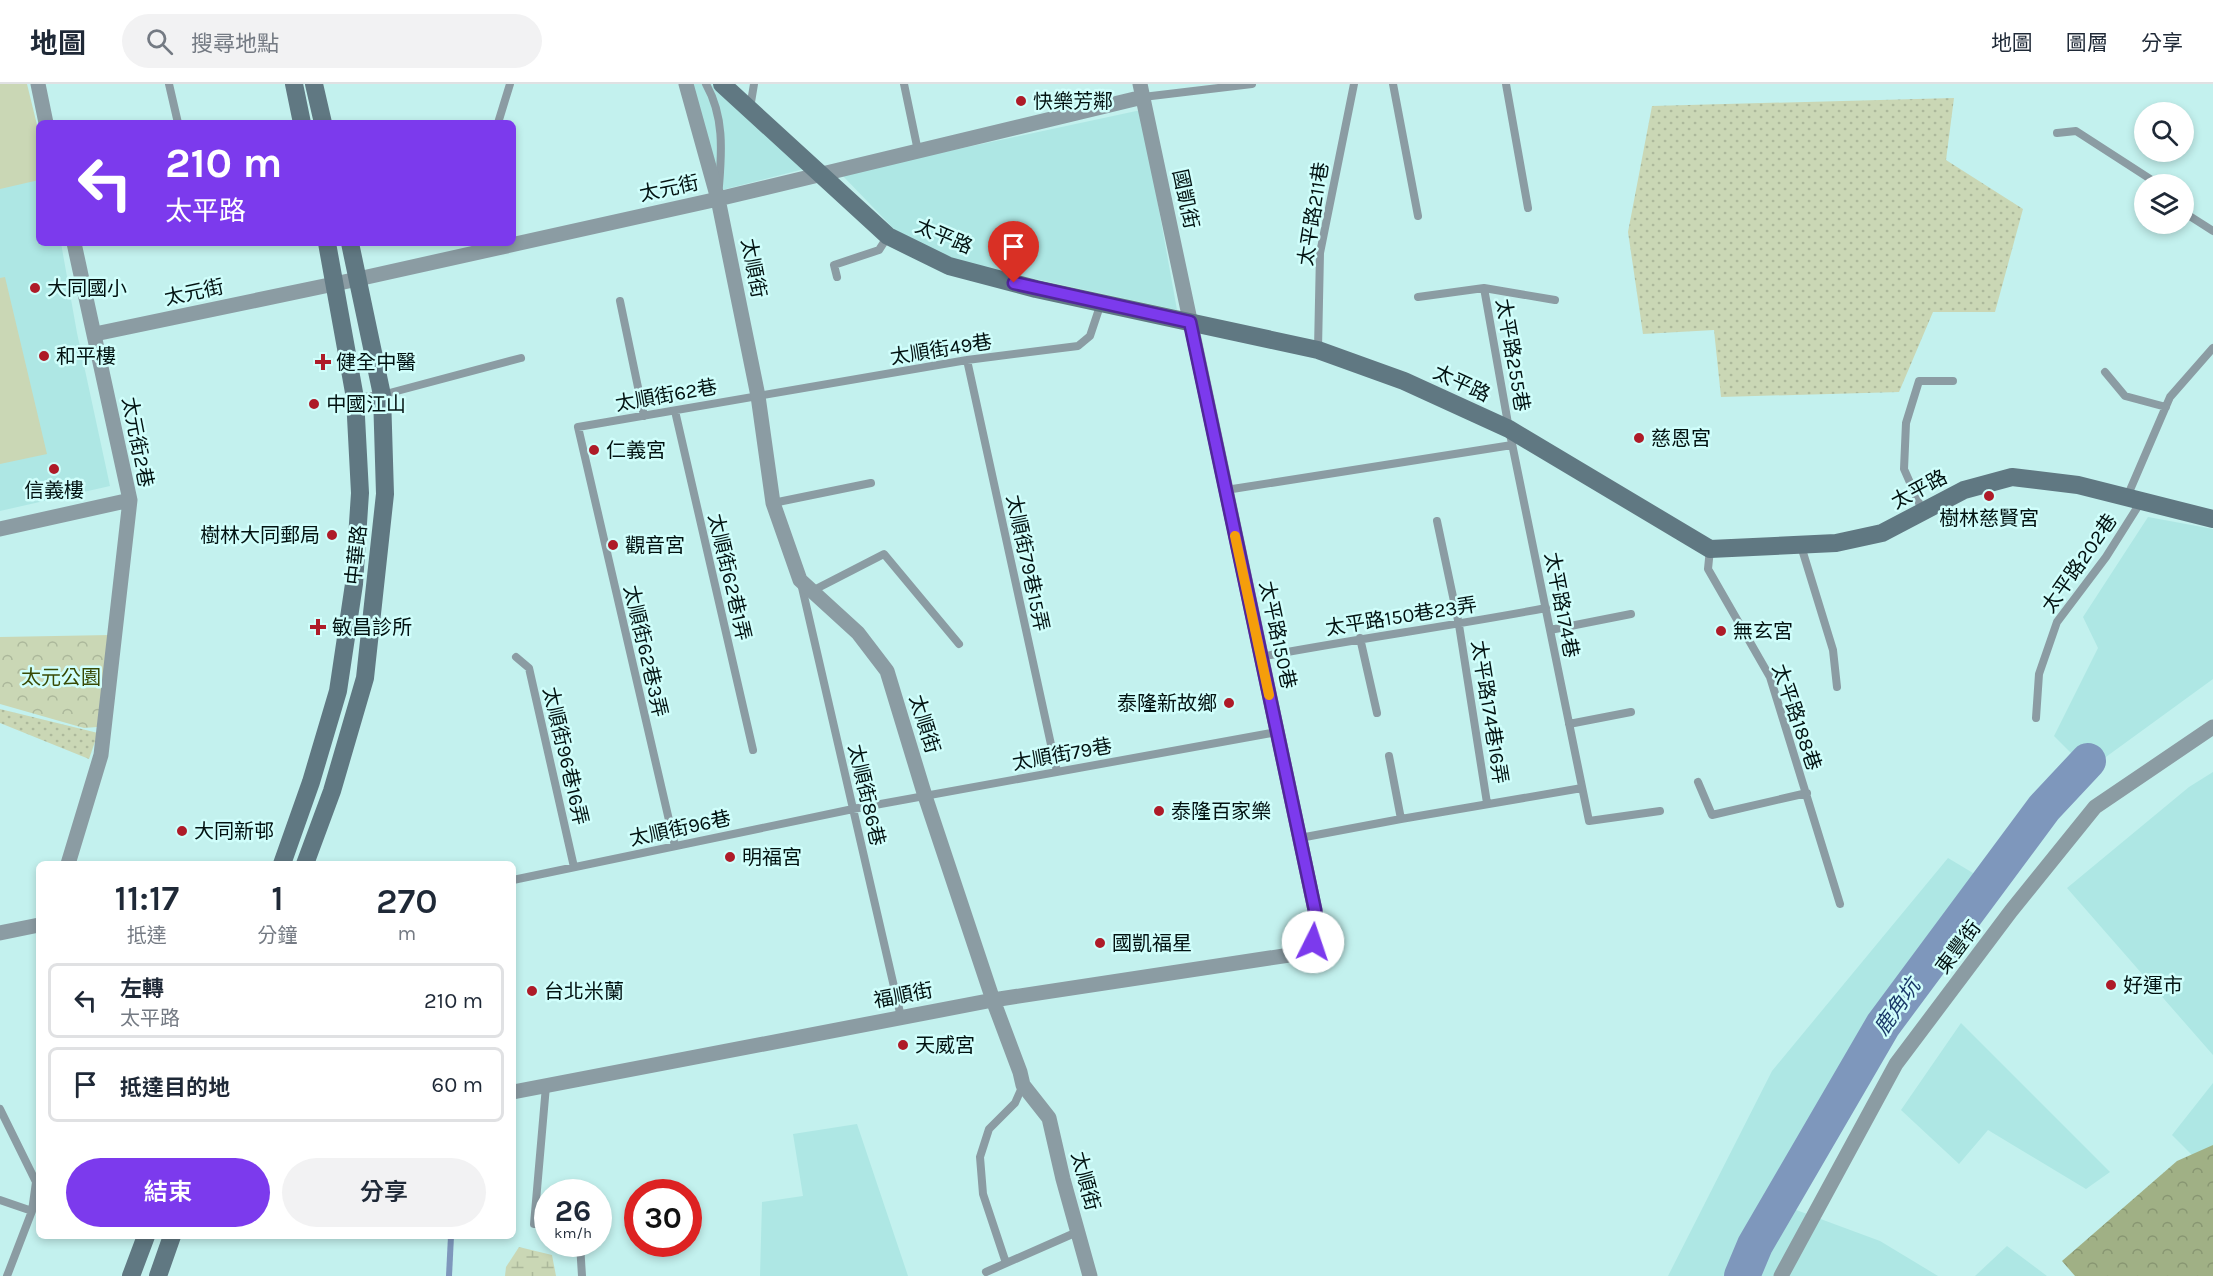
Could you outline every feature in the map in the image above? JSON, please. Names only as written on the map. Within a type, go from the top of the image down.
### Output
[{"type":"street","points":[[38,84],[45,120]]},
{"type":"street","points":[[294,84],[301,120]]},
{"type":"street","points":[[314,84],[322,120]]},
{"type":"street","name":"太順街","points":[[686,84],[718,199],[758,396],[773,503],[800,580],[858,633],[887,671],[925,796],[1023,1085],[1049,1118],[1090,1276]]},
{"type":"street","name":"太平路","points":[[722,84],[888,236],[949,266],[1036,289],[1318,350],[1404,381],[1511,437],[1710,549],[1836,543],[1882,533],[1965,490],[2013,477],[2078,485],[2213,519]]},
{"type":"street","name":"太元街","points":[[516,244],[918,151],[1142,90]]},
{"type":"street","name":"國凱街","points":[[1142,90],[1190,322]]},
{"type":"street","name":"太元街2巷","points":[[0,528],[130,500],[75,246]]},
{"type":"street","name":"中華路","points":[[283,861],[311,782],[338,691],[354,584],[360,493],[355,398],[328,246]]},
{"type":"street","name":"中華路","points":[[306,861],[332,791],[365,678],[385,494],[382,395],[351,246]]},
{"type":"street","name":"太元街","points":[[95,334],[506,246]]},
{"type":"street","name":"太平路150巷","points":[[1190,322],[1315,910],[1316,935],[1312,945],[1303,953]]},
{"type":"street","points":[[69,861],[101,755],[130,500]]},
{"type":"street","name":"東豐街","points":[[1781,1276],[1896,1064],[2011,911],[2095,807],[2213,727]]},
{"type":"street","points":[[0,933],[36,926]]},
{"type":"street","name":"福順街","points":[[516,1091],[993,1000],[1303,953]]},
{"type":"street","points":[[131,1276],[145,1239]]},
{"type":"street","points":[[158,1276],[171,1239]]},
{"type":"lane","points":[[169,84],[177,120]]},
{"type":"lane","points":[[494,120],[505,84]]},
{"type":"lane","points":[[499,120],[510,84]]},
{"type":"lane","points":[[706,84],[714,99],[723,141],[718,199]]},
{"type":"lane","points":[[749,109],[754,84]]},
{"type":"lane","points":[[904,84],[918,151]]},
{"type":"lane","name":"太元街","points":[[1142,90],[1252,84]]},
{"type":"lane","name":"太平路211巷","points":[[1318,350],[1320,253],[1354,84]]},
{"type":"lane","points":[[1393,84],[1418,216]]},
{"type":"lane","points":[[1506,84],[1528,208]]},
{"type":"lane","points":[[2057,133],[2076,131],[2143,174]]},
{"type":"lane","points":[[2194,219],[2213,231]]},
{"type":"lane","points":[[837,277],[834,265],[879,249],[888,236]]},
{"type":"lane","name":"太平路255巷","points":[[1418,297],[1484,288],[1555,300]]},
{"type":"lane","name":"太平路255巷","points":[[1484,288],[1511,437]]},
{"type":"lane","points":[[620,301],[644,416]]},
{"type":"lane","name":"太順街49巷","points":[[758,396],[967,360],[1078,346],[1090,336],[1101,303]]},
{"type":"lane","name":"太平路202巷","points":[[2036,718],[2039,674],[2056,622],[2106,557],[2135,498],[2170,397],[2213,348]]},
{"type":"lane","points":[[355,398],[382,395],[521,358]]},
{"type":"lane","name":"太順街79巷15弄","points":[[967,360],[1057,772]]},
{"type":"lane","points":[[2105,372],[2125,396],[2166,407]]},
{"type":"lane","points":[[1923,512],[1904,469],[1906,423],[1919,381],[1953,381]]},
{"type":"lane","name":"太順街62巷","points":[[578,427],[758,396]]},
{"type":"lane","name":"太順街62巷1弄","points":[[675,411],[753,750]]},
{"type":"lane","name":"太順街62巷3弄","points":[[578,427],[675,846]]},
{"type":"lane","points":[[1226,490],[1511,437]]},
{"type":"lane","name":"太平路174巷","points":[[1511,437],[1589,821],[1660,811]]},
{"type":"lane","points":[[773,503],[872,483]]},
{"type":"lane","name":"太平路174巷16弄","points":[[1437,521],[1460,625],[1487,803]]},
{"type":"lane","points":[[1801,545],[1833,650],[1837,687]]},
{"type":"lane","name":"太平路188巷","points":[[1710,549],[1708,568],[1770,677],[1840,904]]},
{"type":"lane","points":[[812,591],[884,554],[959,644]]},
{"type":"lane","name":"太順街86巷","points":[[800,580],[901,1017]]},
{"type":"lane","name":"太平路150巷23弄","points":[[1260,657],[1360,638],[1460,625],[1546,608]]},
{"type":"lane","points":[[1550,630],[1631,614]]},
{"type":"lane","points":[[1360,638],[1377,712]]},
{"type":"lane","name":"太順街96巷16弄","points":[[516,657],[529,668],[574,867]]},
{"type":"lane","points":[[1569,723],[1631,712]]},
{"type":"lane","name":"太順街79巷","points":[[854,809],[1277,732]]},
{"type":"lane","points":[[1389,756],[1401,819]]},
{"type":"lane","points":[[1698,782],[1712,815],[1807,792]]},
{"type":"lane","points":[[1300,837],[1582,788]]},
{"type":"lane","name":"太順街96巷","points":[[516,879],[854,809]]},
{"type":"lane","points":[[1006,1263],[983,1194],[980,1157],[989,1129],[1015,1103],[1023,1085]]},
{"type":"lane","points":[[538,1179],[546,1086]]},
{"type":"lane","points":[[0,1109],[36,1182],[32,1211],[8,1276]]},
{"type":"lane","points":[[0,1200],[32,1211]]},
{"type":"lane","points":[[986,1272],[1077,1232]]},
{"type":"lane","points":[[581,1257],[582,1276]]},
{"type":"shaded area","name":"大同國小","points":[[0,84],[36,131],[36,246],[62,246],[77,333],[110,486],[0,511]]},
{"type":"shaded area","points":[[692,84],[712,84],[804,169],[722,190]]},
{"type":"shaded area","points":[[1141,110],[1177,310],[953,261],[894,229],[841,174]]},
{"type":"shaded area","points":[[2148,517],[2213,529],[2213,679],[2088,770],[2054,736],[2098,648],[2083,617]]},
{"type":"shaded area","points":[[2213,772],[2213,1055],[2067,888],[2189,787]]},
{"type":"shaded area","points":[[1948,858],[1978,876],[1826,1105],[1769,1200],[1880,1241],[1938,1276],[1668,1276],[1772,1071]]},
{"type":"shaded area","points":[[1961,1023],[2110,1172],[2086,1189],[1988,1130],[1959,1164],[1901,1110]]},
{"type":"shaded area","points":[[2213,1083],[2213,1168],[2209,1172],[2172,1135]]},
{"type":"shaded area","points":[[857,1124],[908,1276],[760,1276],[762,1202],[803,1196],[793,1134]]},
{"type":"shaded area","points":[[2007,1246],[2047,1276],[1975,1276]]},
{"type":"green space","points":[[0,84],[27,84],[36,121],[36,181],[0,189]]},
{"type":"green space","points":[[1954,98],[1946,160],[2023,209],[1995,312],[1933,312],[1899,392],[1721,397],[1714,330],[1643,334],[1628,232],[1652,106]]},
{"type":"green space","points":[[5,277],[47,454],[0,464],[0,278]]},
{"type":"green space","name":"太元公園","points":[[110,635],[97,727],[84,728],[0,704],[0,637]]},
{"type":"green space","points":[[0,709],[98,733],[89,759],[0,723]]},
{"type":"green space","points":[[2213,1145],[2213,1276],[2075,1276],[2062,1261],[2177,1161]]},
{"type":"green space","points":[[519,1247],[534,1251],[534,1257],[552,1257],[556,1276],[505,1276],[506,1267]]},
{"type":"waterway","name":"鹿角坑","points":[[1742,1276],[1755,1245],[1883,1025],[2044,808],[2088,761]]},
{"type":"waterway","points":[[449,1276],[451,1239]]},
{"type":"slow traffic","points":[[1235,536],[1269,695]]},
{"type":"place","name":"快樂芳鄰","points":[[1021,101]]},
{"type":"place","name":"大同國小","points":[[35,288]]},
{"type":"place","name":"和平樓","points":[[44,356]]},
{"type":"place","name":"健全中醫","points":[[323,362]]},
{"type":"place","name":"中國江山","points":[[314,404]]},
{"type":"place","name":"慈恩宮","points":[[1639,438]]},
{"type":"place","name":"仁義宮","points":[[594,450]]},
{"type":"place","name":"信義樓","points":[[54,469]]},
{"type":"place","name":"樹林慈賢宮","points":[[1989,496]]},
{"type":"place","name":"樹林大同郵局","points":[[332,535]]},
{"type":"place","name":"觀音宮","points":[[613,545]]},
{"type":"place","name":"敏昌診所","points":[[318,627]]},
{"type":"place","name":"無玄宮","points":[[1721,631]]},
{"type":"place","name":"泰隆新故鄉","points":[[1229,703]]},
{"type":"place","name":"泰隆百家樂","points":[[1159,811]]},
{"type":"place","name":"大同新邨","points":[[182,831]]},
{"type":"place","name":"明福宮","points":[[730,857]]},
{"type":"place","name":"國凱福星","points":[[1100,943]]},
{"type":"place","name":"好運市","points":[[2111,985]]},
{"type":"place","name":"台北米蘭","points":[[532,991]]},
{"type":"place","name":"天威宮","points":[[903,1045]]},
{"type":"route","points":[[1014,283],[1190,322],[1315,910],[1316,935],[1313,942]]}]
